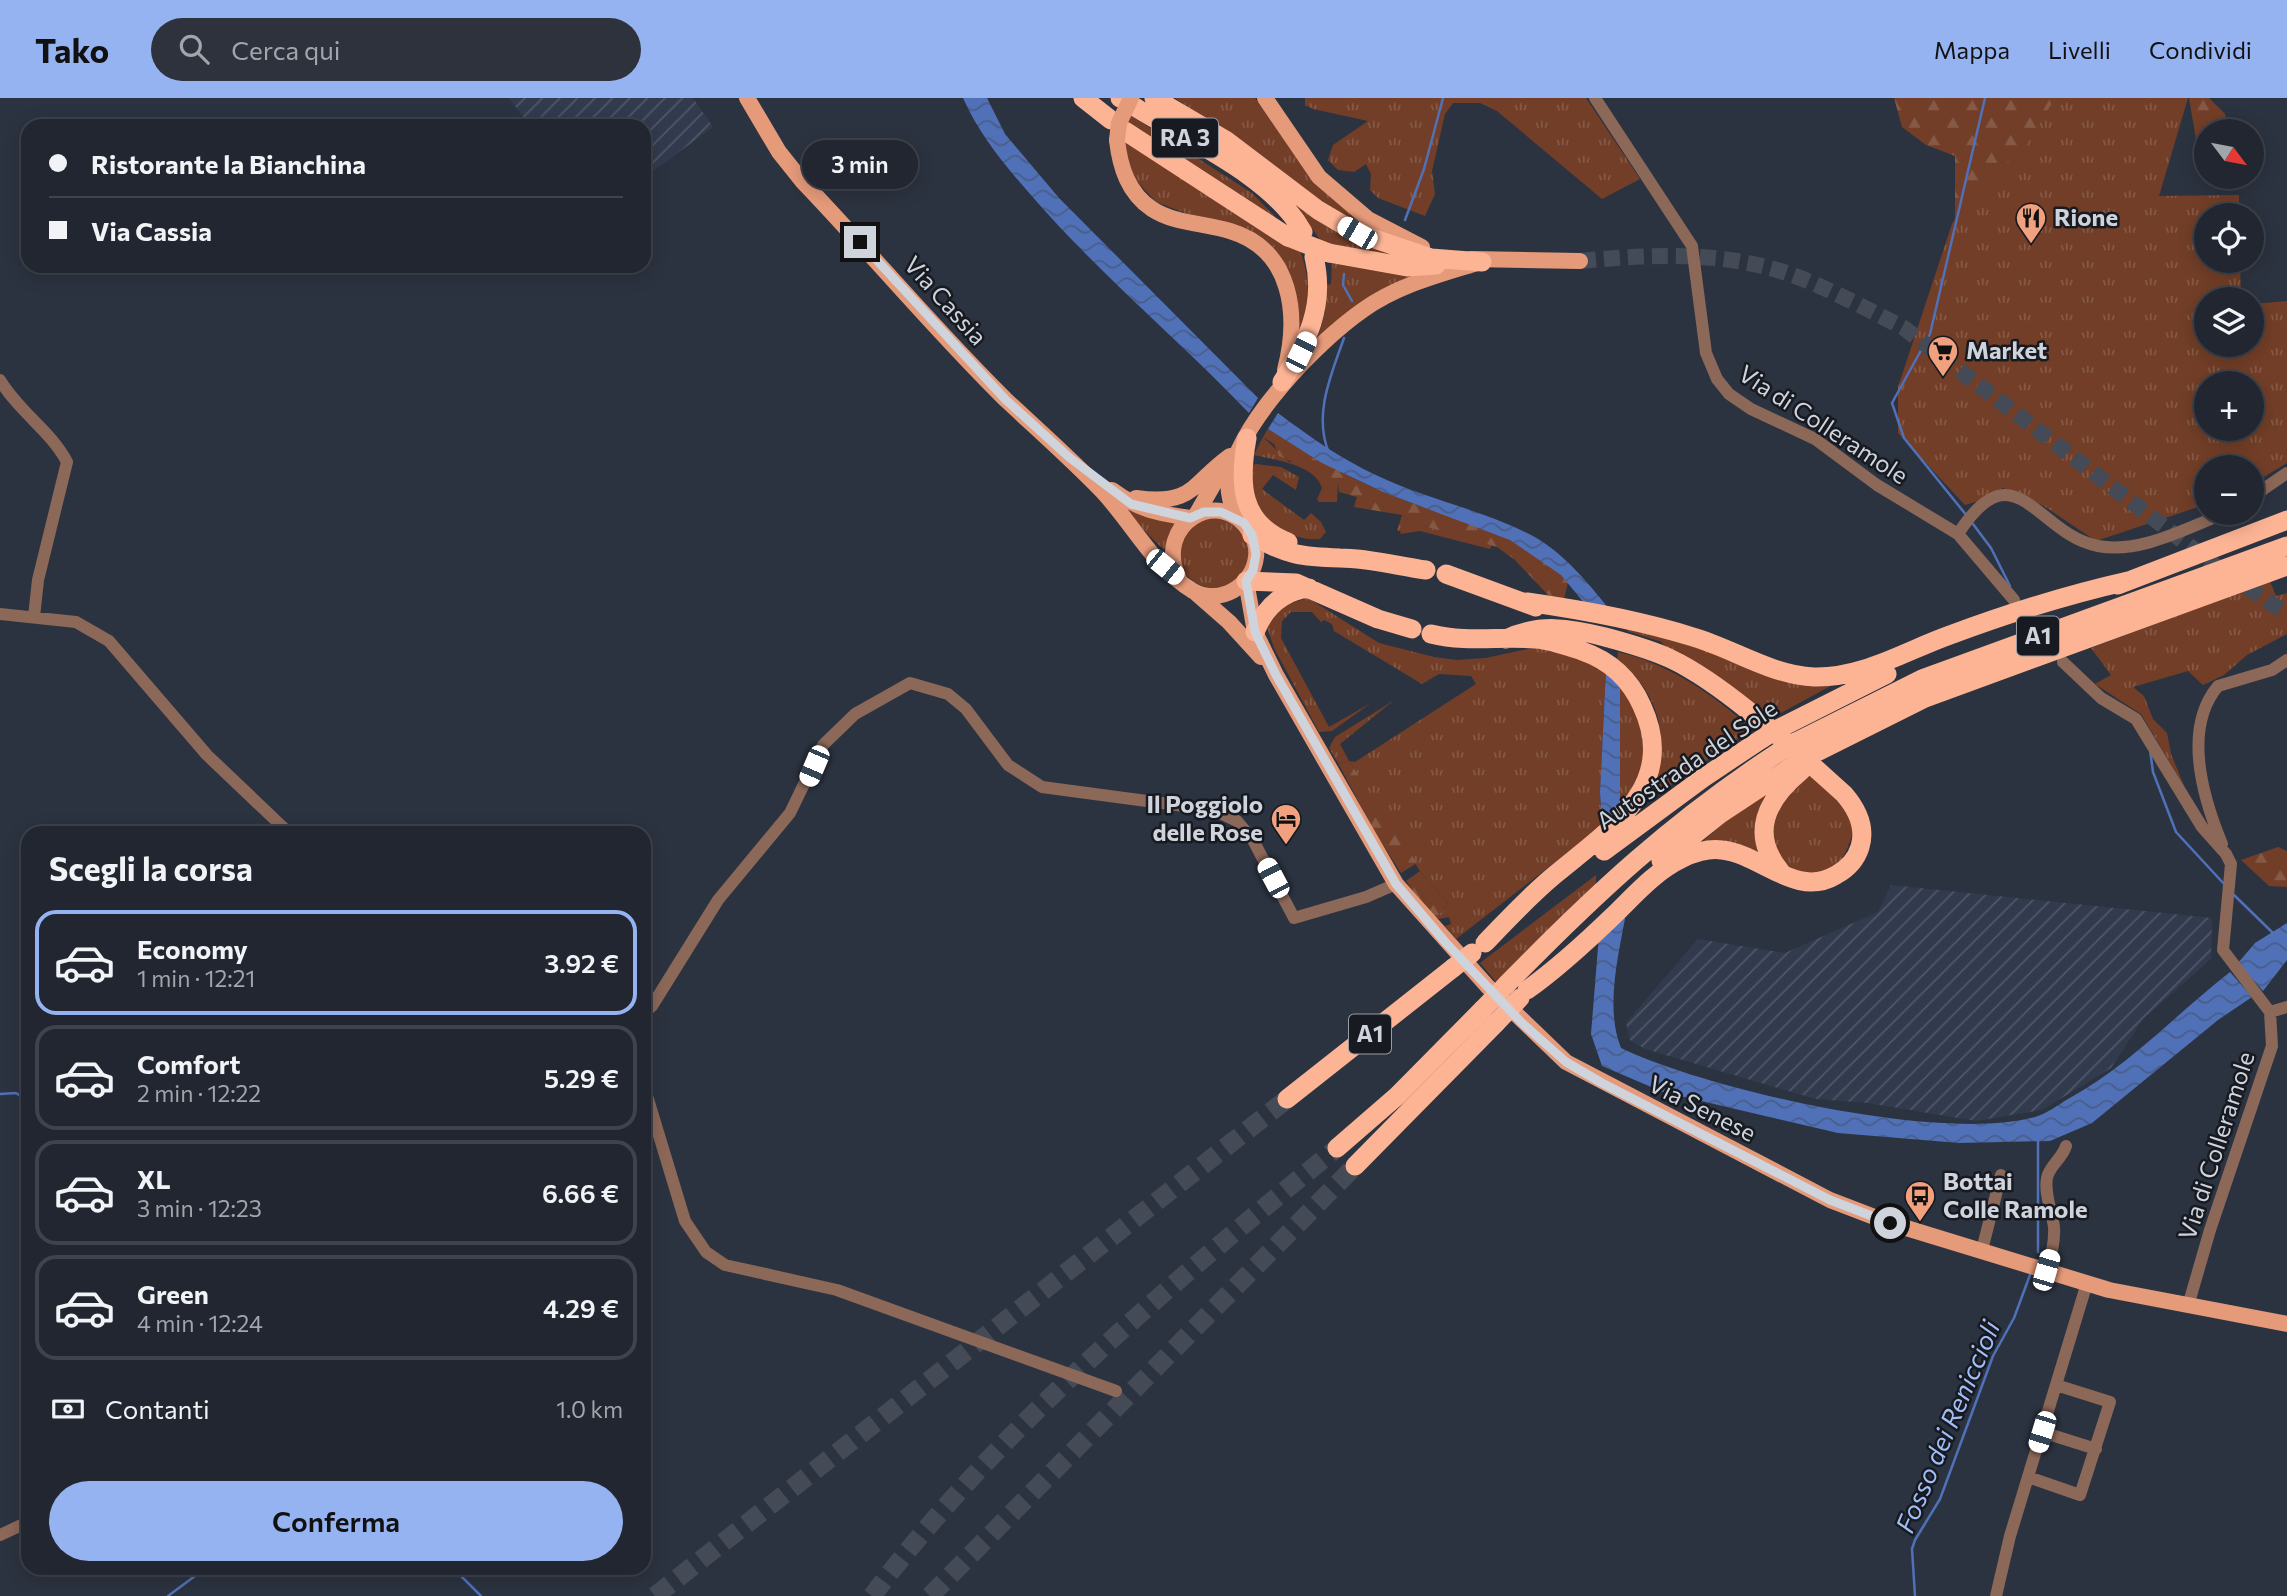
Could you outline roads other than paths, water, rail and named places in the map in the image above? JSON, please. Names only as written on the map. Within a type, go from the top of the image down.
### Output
[{"type":"highway","points":[[1083,98],[1118,130],[1296,234],[1321,255],[1407,267],[1482,262]]},
{"type":"highway","points":[[1154,98],[1227,141],[1318,210],[1357,233],[1431,258],[1482,262]]},
{"type":"highway","name":"RA 3","points":[[1127,100],[1273,195],[1296,219],[1296,234]]},
{"type":"highway","points":[[1282,382],[1301,352],[1314,320],[1321,255]]},
{"type":"highway","points":[[1247,438],[1241,484],[1244,500],[1251,511],[1262,524],[1284,540],[1324,550],[1339,558]]},
{"type":"highway","name":"Autostrada del Sole","points":[[1287,1099],[1478,948],[1591,854],[1631,830],[1780,728],[1911,663],[2287,520]]},
{"type":"highway","points":[[1252,535],[1295,554],[1322,560],[1339,558],[1426,570]]},
{"type":"highway","name":"Autostrada del Sole","points":[[1337,1148],[1518,991],[1582,908],[1643,851],[1709,799],[1787,747],[1922,679],[2287,546]]},
{"type":"highway","name":"A1","points":[[1636,888],[1720,814],[1925,698],[2287,566]]},
{"type":"highway","points":[[1446,574],[1527,602],[1576,609],[1693,636],[1787,673],[1836,676],[1874,667],[2032,604],[2127,582]]},
{"type":"highway","points":[[1246,581],[1296,583],[1313,588],[1363,613],[1421,631],[1467,640],[1549,641],[1605,661],[1629,682],[1647,715],[1652,750],[1651,767],[1631,807],[1591,854]]},
{"type":"highway","points":[[1255,632],[1267,609],[1277,600],[1300,589],[1313,588]]},
{"type":"highway","points":[[1518,991],[1579,944],[1636,888],[1672,864],[1707,850],[1741,855],[1784,876],[1807,883],[1838,874],[1849,865],[1858,852],[1862,837],[1854,807],[1840,790],[1708,682],[1670,659],[1627,643],[1556,623],[1527,602]]},
{"type":"highway","points":[[1506,639],[1556,623]]},
{"type":"highway","points":[[1784,876],[1765,849],[1764,823],[1783,789],[1806,763]]},
{"type":"highway","name":"Autostrada del Sole","points":[[1355,1166],[1490,1016]]},
{"type":"main road","name":"Via Cassia","points":[[747,98],[779,152],[803,182],[979,372],[1070,458],[1119,509],[1165,567],[1192,591]]},
{"type":"main road","points":[[1265,98],[1305,159],[1343,200],[1394,235],[1434,251],[1482,262],[1580,261]]},
{"type":"main road","points":[[1127,100],[1118,130],[1123,172],[1142,201],[1167,216],[1233,232],[1254,243],[1274,263],[1289,292],[1293,311],[1293,330],[1282,382]]},
{"type":"main road","points":[[1192,591],[1206,596],[1221,596],[1235,591],[1253,570],[1256,554],[1252,535],[1236,517],[1228,482],[1247,438],[1282,382],[1363,309],[1404,287],[1482,262]]},
{"type":"main road","points":[[1118,494],[1154,501],[1191,492],[1247,438]]},
{"type":"main road","points":[[1179,579],[1173,566],[1174,540],[1193,516],[1230,456]]},
{"type":"main road","name":"Via Cassia","points":[[1070,458],[1131,504],[1146,510],[1193,516],[1217,511],[1236,517]]},
{"type":"main road","name":"Via Senese","points":[[1246,581],[1255,632],[1276,675],[1396,884],[1488,987],[1566,1062],[1830,1200],[1890,1223],[2087,1283],[2188,1307],[2287,1324]]},
{"type":"main road","name":"Via Senese","points":[[1192,591],[1229,622],[1276,675]]},
{"type":"street","name":"Via di Colleramole","points":[[1595,98],[1692,246],[1706,353],[1717,379],[1729,394],[1751,409],[1815,439],[1877,485],[1958,534],[2014,600]]},
{"type":"street","points":[[0,380],[14,403],[60,449],[67,462],[38,580],[33,617]]},
{"type":"street","points":[[2264,489],[2287,473]]},
{"type":"street","points":[[1958,534],[1973,511],[1985,499],[2001,495],[2019,499],[2082,541],[2097,546],[2143,544],[2194,525]]},
{"type":"street","points":[[0,614],[76,622],[109,640],[207,755],[282,826]]},
{"type":"street","points":[[2287,660],[2273,670],[2218,685],[2206,708],[2200,732],[2200,776],[2207,804],[2231,864],[2223,950],[2270,1012],[2287,1007]]},
{"type":"street","points":[[2063,662],[2101,698],[2136,719],[2202,827],[2227,854]]},
{"type":"street","points":[[651,1007],[718,900],[790,813],[823,745],[855,714],[910,683],[948,694],[966,709],[1008,765],[1042,787],[1214,810],[1237,821],[1253,840],[1294,918],[1366,897],[1396,884]]},
{"type":"street","name":"Via di Colleramole","points":[[2188,1307],[2210,1230],[2272,1046],[2270,1012]]},
{"type":"street","points":[[651,1109],[685,1221],[706,1252],[724,1265],[837,1290],[1116,1391]]},
{"type":"street","points":[[2046,1270],[2053,1247],[2054,1227],[2046,1183],[2048,1173],[2062,1158],[2066,1146]]},
{"type":"street","points":[[1982,1250],[2001,1175]]},
{"type":"street","points":[[1996,1596],[2028,1476],[2087,1283]]},
{"type":"street","points":[[2028,1476],[2080,1494],[2096,1449],[2110,1402],[2056,1385]]},
{"type":"street","points":[[2042,1432],[2096,1449]]},
{"type":"street","points":[[0,1535],[21,1525]]},
{"type":"water","points":[[963,98],[987,98],[1005,134],[1059,198],[1258,398],[1249,413],[1062,230],[987,140]]},
{"type":"water","points":[[1278,413],[1326,447],[1378,476],[1495,519],[1545,543],[1566,560],[1610,610],[1585,604],[1561,575],[1510,540],[1383,492],[1322,463],[1268,429]]},
{"type":"water","points":[[1606,670],[1620,682],[1620,809],[1602,826],[1600,792]]},
{"type":"water","points":[[1627,907],[1614,996],[1616,1032],[1621,1048],[1709,1080],[1826,1108],[1886,1118],[1943,1123],[1994,1123],[2035,1117],[2111,1071],[2230,972],[2252,997],[2218,1020],[2092,1123],[2050,1141],[1959,1143],[1838,1133],[1663,1092],[1602,1066],[1591,1034],[1599,935]]},
{"type":"water","points":[[2287,923],[2287,960],[2263,991],[2238,963],[2255,943]]},
{"type":"waterway","points":[[1405,220],[1424,169],[1443,98]]},
{"type":"waterway","points":[[1967,516],[1904,438],[1892,403],[1930,334],[1985,98]]},
{"type":"waterway","points":[[1344,274],[1343,285],[1352,301]]},
{"type":"waterway","points":[[1329,453],[1323,410],[1329,381],[1344,338]]},
{"type":"waterway","points":[[1973,524],[1991,548],[2010,586]]},
{"type":"waterway","points":[[2150,750],[2153,772],[2176,832],[2225,885]]},
{"type":"waterway","points":[[2234,895],[2274,934]]},
{"type":"waterway","points":[[0,1094],[16,1093],[21,1096]]},
{"type":"waterway","name":"Fosso dei Reniccioli","points":[[2038,1140],[2038,1252]]},
{"type":"waterway","name":"Fosso dei Reniccioli","points":[[1915,1596],[1912,1549],[1915,1540],[1940,1499],[1993,1356],[2014,1318],[2030,1275]]},
{"type":"waterway","points":[[168,1596],[198,1575]]},
{"type":"waterway","points":[[460,1575],[481,1596]]},
{"type":"tunnel","points":[[1580,261],[1693,256],[1748,263],[1803,279],[1854,302],[1904,328],[2213,564],[2287,614]]},
{"type":"tunnel","points":[[2018,605],[2045,640]]},
{"type":"tunnel","points":[[655,1596],[1287,1099]]},
{"type":"tunnel","points":[[872,1596],[922,1533],[976,1473],[1091,1358],[1213,1251],[1337,1148]]},
{"type":"tunnel","points":[[930,1596],[1355,1166]]},
{"type":"place","name":"Rione","points":[[2031,245]]},
{"type":"place","name":"Market","points":[[1943,378]]},
{"type":"place","name":"Il Poggiolo delle Rose","points":[[1286,846]]},
{"type":"place","name":"Bottai Colle Ramole","points":[[1920,1223]]}]
